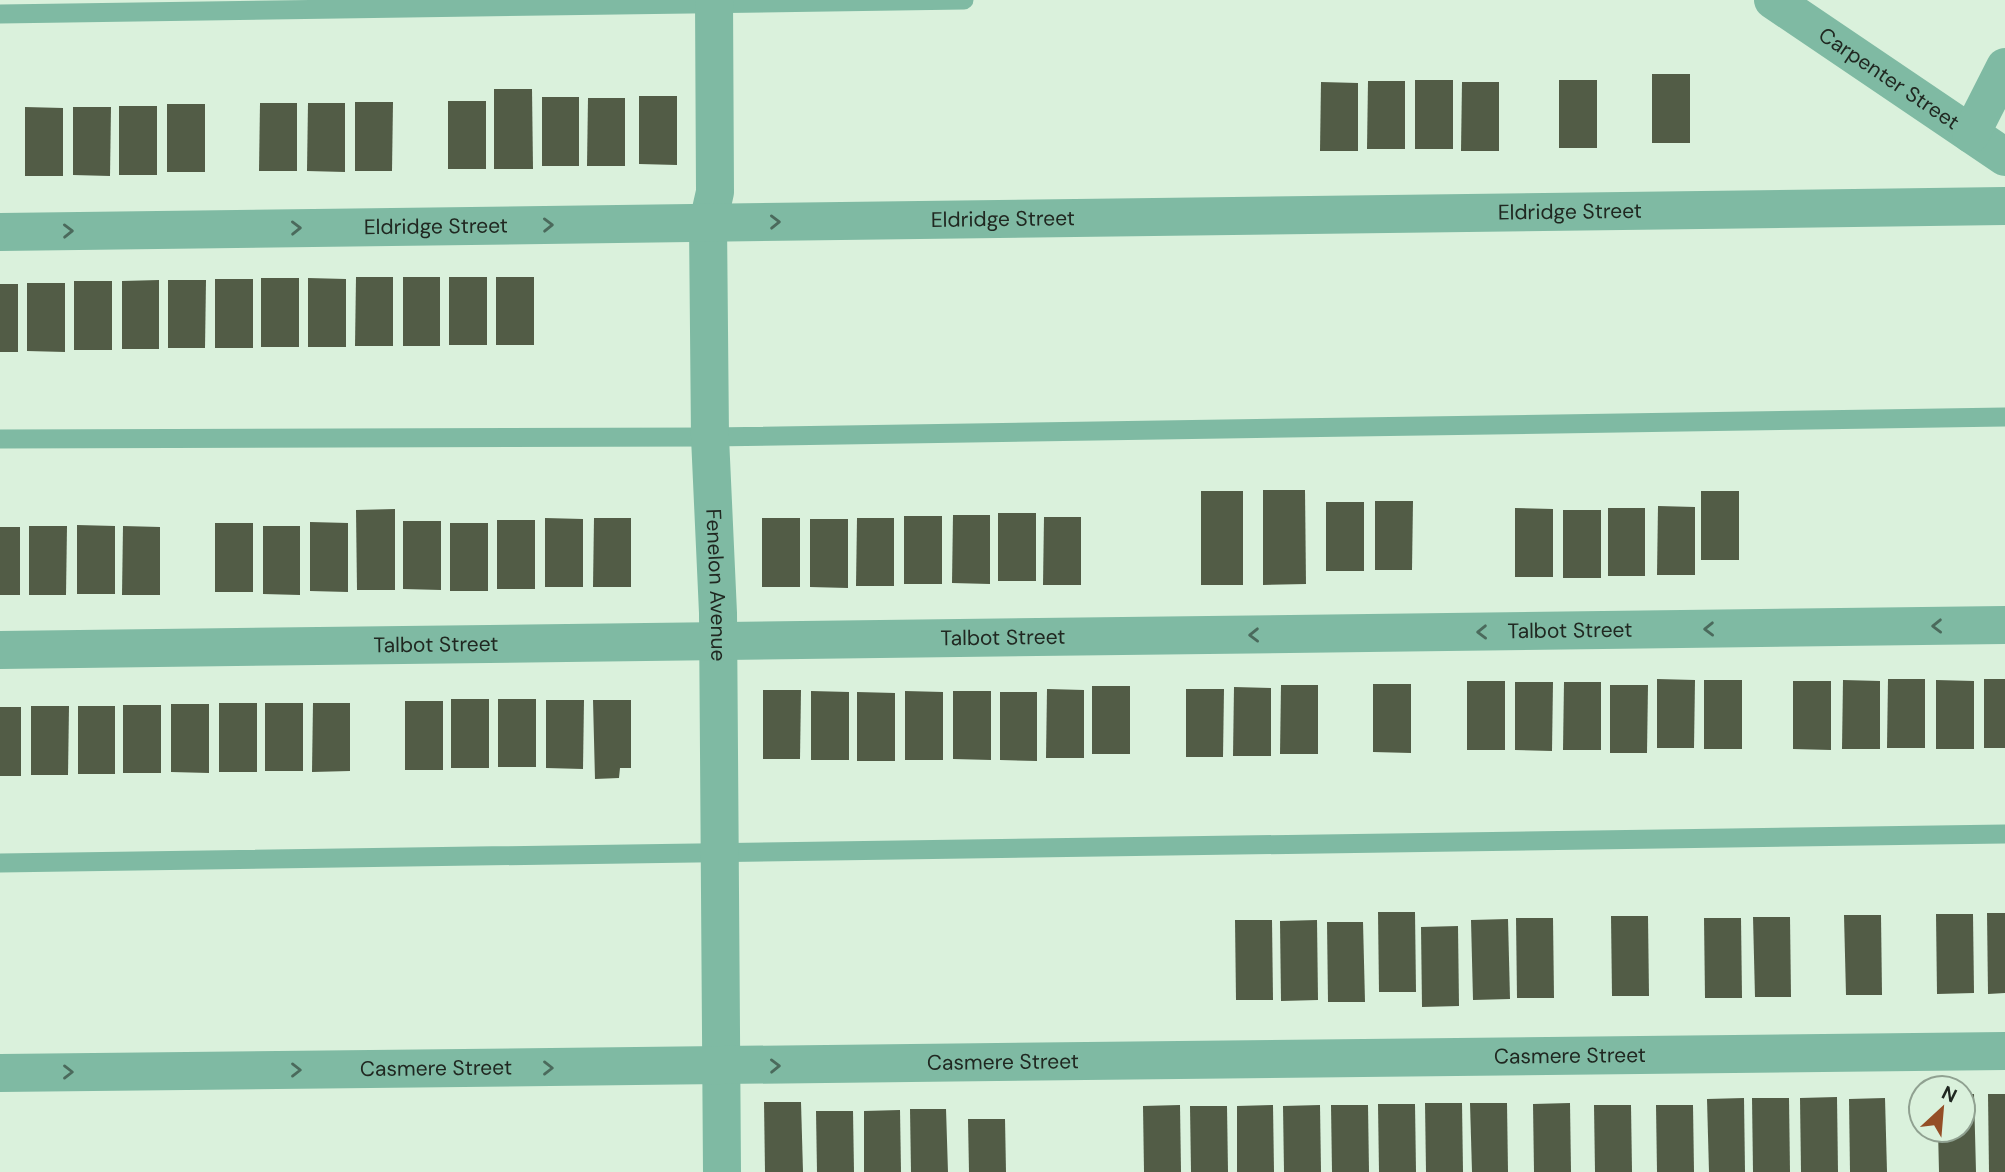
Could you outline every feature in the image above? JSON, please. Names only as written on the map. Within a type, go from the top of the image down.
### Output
[{"type":"street","name":"Carpenter Street","points":[[1773,0],[2005,157]]},
{"type":"street","name":"Fenelon Avenue","points":[[714,2],[715,192],[708,223],[710,437],[718,642],[722,1172]]},
{"type":"street","points":[[1971,134],[2005,67]]},
{"type":"street","name":"Eldridge Street","points":[[0,232],[2005,206]]},
{"type":"street","name":"Talbot Street","points":[[0,650],[2005,625]]},
{"type":"street","name":"Casmere Street","points":[[0,1073],[2005,1051]]},
{"type":"lane","points":[[0,14],[964,0]]},
{"type":"lane","points":[[0,439],[710,437],[2005,416]]},
{"type":"lane","points":[[0,863],[2005,834]]},
{"type":"building","points":[[1652,74],[1690,74],[1690,143],[1652,143]]},
{"type":"building","points":[[1415,80],[1453,80],[1453,149],[1415,149]]},
{"type":"building","points":[[1559,80],[1597,80],[1597,148],[1559,148]]},
{"type":"building","points":[[1368,81],[1405,81],[1405,149],[1367,149]]},
{"type":"building","points":[[1321,82],[1358,83],[1358,151],[1320,151]]},
{"type":"building","points":[[1462,82],[1499,82],[1499,151],[1461,151]]},
{"type":"building","points":[[494,89],[532,89],[533,169],[494,169]]},
{"type":"building","points":[[639,96],[677,96],[677,165],[639,164]]},
{"type":"building","points":[[542,97],[579,97],[579,166],[542,166]]},
{"type":"building","points":[[588,98],[625,98],[625,166],[587,166]]},
{"type":"building","points":[[448,101],[486,101],[486,169],[448,169]]},
{"type":"building","points":[[355,102],[393,102],[392,171],[355,171]]},
{"type":"building","points":[[260,103],[297,103],[297,171],[259,171]]},
{"type":"building","points":[[308,103],[345,103],[345,172],[307,171]]},
{"type":"building","points":[[167,104],[205,104],[205,172],[167,172]]},
{"type":"building","points":[[119,106],[157,106],[157,175],[119,175]]},
{"type":"building","points":[[25,107],[63,108],[63,176],[25,176]]},
{"type":"building","points":[[73,107],[111,107],[110,176],[73,175]]},
{"type":"building","points":[[356,277],[393,277],[393,346],[355,346]]},
{"type":"building","points":[[403,277],[440,277],[440,346],[403,346]]},
{"type":"building","points":[[449,277],[487,277],[487,345],[449,345]]},
{"type":"building","points":[[496,277],[534,277],[534,345],[496,345]]},
{"type":"building","points":[[261,278],[299,278],[299,347],[261,347]]},
{"type":"building","points":[[308,278],[346,279],[346,347],[308,347]]},
{"type":"building","points":[[215,279],[253,279],[253,348],[215,348]]},
{"type":"building","points":[[159,280],[159,349],[122,349],[122,281]]},
{"type":"building","points":[[168,280],[206,280],[205,348],[168,348]]},
{"type":"building","points":[[74,281],[112,281],[112,350],[74,350]]},
{"type":"building","points":[[27,283],[65,283],[65,352],[27,351]]},
{"type":"building","points":[[0,284],[18,284],[18,352],[0,352]]},
{"type":"building","points":[[1263,490],[1305,490],[1306,584],[1263,585]]},
{"type":"building","points":[[1201,491],[1243,491],[1243,585],[1201,585]]},
{"type":"building","points":[[1701,491],[1739,491],[1739,560],[1701,560]]},
{"type":"building","points":[[1375,501],[1413,501],[1412,570],[1375,570]]},
{"type":"building","points":[[1326,502],[1364,502],[1364,571],[1326,571]]},
{"type":"building","points":[[1658,506],[1695,507],[1695,575],[1657,575]]},
{"type":"building","points":[[1515,508],[1553,509],[1553,577],[1515,577]]},
{"type":"building","points":[[1608,508],[1645,508],[1645,576],[1608,576]]},
{"type":"building","points":[[395,509],[395,590],[357,590],[356,510]]},
{"type":"building","points":[[1563,510],[1601,510],[1601,578],[1563,578]]},
{"type":"building","points":[[998,513],[1036,513],[1036,581],[998,581]]},
{"type":"building","points":[[953,515],[990,515],[990,584],[952,583]]},
{"type":"building","points":[[904,516],[942,516],[942,584],[904,584]]},
{"type":"building","points":[[1044,517],[1081,517],[1081,585],[1043,585]]},
{"type":"building","points":[[545,518],[583,519],[583,587],[545,587]]},
{"type":"building","points":[[594,518],[631,518],[631,587],[593,587]]},
{"type":"building","points":[[762,518],[800,518],[800,587],[762,587]]},
{"type":"building","points":[[857,518],[894,518],[894,586],[856,586]]},
{"type":"building","points":[[810,519],[848,519],[848,588],[810,587]]},
{"type":"building","points":[[497,520],[535,520],[535,589],[497,589]]},
{"type":"building","points":[[403,521],[441,521],[441,590],[403,589]]},
{"type":"building","points":[[310,522],[348,523],[348,592],[310,591]]},
{"type":"building","points":[[215,523],[253,523],[253,592],[215,592]]},
{"type":"building","points":[[450,523],[488,523],[488,591],[450,591]]},
{"type":"building","points":[[77,525],[115,526],[115,594],[77,594]]},
{"type":"building","points":[[29,526],[67,526],[66,595],[29,595]]},
{"type":"building","points":[[123,526],[160,527],[160,595],[122,595]]},
{"type":"building","points":[[263,526],[300,526],[300,595],[263,594]]},
{"type":"building","points":[[0,527],[20,527],[20,595],[0,595]]},
{"type":"building","points":[[1657,679],[1695,680],[1694,748],[1657,748]]},
{"type":"building","points":[[1888,679],[1925,679],[1925,748],[1887,748]]},
{"type":"building","points":[[1984,679],[2005,679],[2005,748],[1984,748]]},
{"type":"building","points":[[1704,680],[1742,680],[1742,749],[1704,749]]},
{"type":"building","points":[[1843,680],[1880,681],[1880,749],[1842,749]]},
{"type":"building","points":[[1936,680],[1974,681],[1974,749],[1936,749]]},
{"type":"building","points":[[1467,681],[1505,681],[1505,750],[1467,750]]},
{"type":"building","points":[[1793,681],[1831,681],[1831,750],[1793,749]]},
{"type":"building","points":[[1515,682],[1553,682],[1552,751],[1515,750]]},
{"type":"building","points":[[1564,682],[1601,682],[1601,750],[1563,750]]},
{"type":"building","points":[[1373,684],[1411,684],[1411,753],[1373,752]]},
{"type":"building","points":[[1281,685],[1318,685],[1318,754],[1280,754]]},
{"type":"building","points":[[1610,685],[1648,685],[1647,753],[1610,753]]},
{"type":"building","points":[[1092,686],[1130,686],[1130,754],[1092,754]]},
{"type":"building","points":[[1234,687],[1271,688],[1271,756],[1233,756]]},
{"type":"building","points":[[1047,689],[1084,690],[1084,758],[1046,758]]},
{"type":"building","points":[[1186,689],[1224,689],[1223,757],[1186,757]]},
{"type":"building","points":[[763,690],[801,690],[800,759],[763,759]]},
{"type":"building","points":[[811,691],[849,692],[849,760],[811,760]]},
{"type":"building","points":[[905,691],[943,692],[943,760],[905,760]]},
{"type":"building","points":[[953,691],[991,691],[991,760],[953,759]]},
{"type":"building","points":[[857,692],[895,693],[895,761],[857,761]]},
{"type":"building","points":[[1000,692],[1037,692],[1037,761],[1000,760]]},
{"type":"building","points":[[451,699],[489,699],[489,768],[451,768]]},
{"type":"building","points":[[498,699],[536,699],[536,767],[498,767]]},
{"type":"building","points":[[546,700],[584,700],[583,769],[546,768]]},
{"type":"building","points":[[593,700],[631,700],[631,768],[620,768],[619,778],[595,779]]},
{"type":"building","points":[[405,701],[443,701],[443,770],[405,770]]},
{"type":"building","points":[[219,703],[257,703],[257,772],[219,772]]},
{"type":"building","points":[[265,703],[303,703],[303,771],[265,771]]},
{"type":"building","points":[[313,703],[350,703],[350,771],[312,772]]},
{"type":"building","points":[[171,704],[209,704],[209,773],[171,772]]},
{"type":"building","points":[[123,705],[161,705],[161,773],[123,773]]},
{"type":"building","points":[[31,706],[69,706],[68,775],[31,775]]},
{"type":"building","points":[[78,706],[115,706],[115,774],[78,774]]},
{"type":"building","points":[[0,707],[21,707],[21,776],[0,776]]},
{"type":"building","points":[[1378,912],[1415,912],[1416,992],[1379,992]]},
{"type":"building","points":[[1987,913],[2005,913],[2005,993],[1988,994]]},
{"type":"building","points":[[1936,914],[1973,914],[1974,993],[1937,994]]},
{"type":"building","points":[[1844,915],[1881,915],[1882,995],[1846,995]]},
{"type":"building","points":[[1611,916],[1648,916],[1649,996],[1612,996]]},
{"type":"building","points":[[1753,917],[1790,917],[1791,997],[1755,997]]},
{"type":"building","points":[[1516,918],[1553,918],[1554,998],[1517,998]]},
{"type":"building","points":[[1704,918],[1741,918],[1742,998],[1705,998]]},
{"type":"building","points":[[1508,919],[1510,999],[1473,1000],[1471,920]]},
{"type":"building","points":[[1235,920],[1272,920],[1273,1000],[1236,1000]]},
{"type":"building","points":[[1317,920],[1318,1000],[1281,1001],[1280,921]]},
{"type":"building","points":[[1327,922],[1363,922],[1365,1002],[1328,1002]]},
{"type":"building","points":[[1458,926],[1459,1006],[1422,1007],[1421,927]]},
{"type":"building","points":[[1988,1094],[2005,1094],[2005,1172],[1989,1172]]},
{"type":"building","points":[[1837,1097],[1838,1172],[1801,1172],[1800,1098]]},
{"type":"building","points":[[1744,1098],[1745,1172],[1709,1172],[1707,1099]]},
{"type":"building","points":[[1752,1098],[1789,1098],[1790,1172],[1753,1172]]},
{"type":"building","points":[[1885,1098],[1887,1172],[1850,1172],[1849,1099]]},
{"type":"building","points":[[764,1102],[801,1102],[803,1172],[765,1172]]},
{"type":"building","points":[[1425,1103],[1462,1103],[1463,1172],[1426,1172]]},
{"type":"building","points":[[1470,1103],[1507,1103],[1508,1172],[1472,1172]]},
{"type":"building","points":[[1570,1103],[1571,1172],[1534,1172],[1533,1104]]},
{"type":"building","points":[[1378,1104],[1415,1104],[1416,1172],[1379,1172]]},
{"type":"building","points":[[1180,1105],[1181,1172],[1144,1172],[1143,1106]]},
{"type":"building","points":[[1273,1105],[1274,1172],[1237,1172],[1237,1106]]},
{"type":"building","points":[[1320,1105],[1321,1172],[1284,1172],[1283,1106]]},
{"type":"building","points":[[1331,1105],[1368,1105],[1369,1172],[1332,1172]]},
{"type":"building","points":[[1594,1105],[1631,1105],[1632,1172],[1595,1172]]},
{"type":"building","points":[[1656,1105],[1693,1105],[1694,1172],[1657,1172]]},
{"type":"building","points":[[1190,1106],[1227,1106],[1228,1172],[1191,1172]]},
{"type":"building","points":[[910,1109],[946,1109],[948,1172],[911,1172]]},
{"type":"building","points":[[900,1110],[901,1172],[864,1172],[864,1111]]},
{"type":"building","points":[[816,1111],[853,1111],[854,1172],[817,1172]]},
{"type":"building","points":[[968,1119],[1005,1119],[1006,1172],[969,1172]]},
{"type":"building","points":[[1938,1144],[1975,1144],[1976,1172],[1939,1172]]}]
